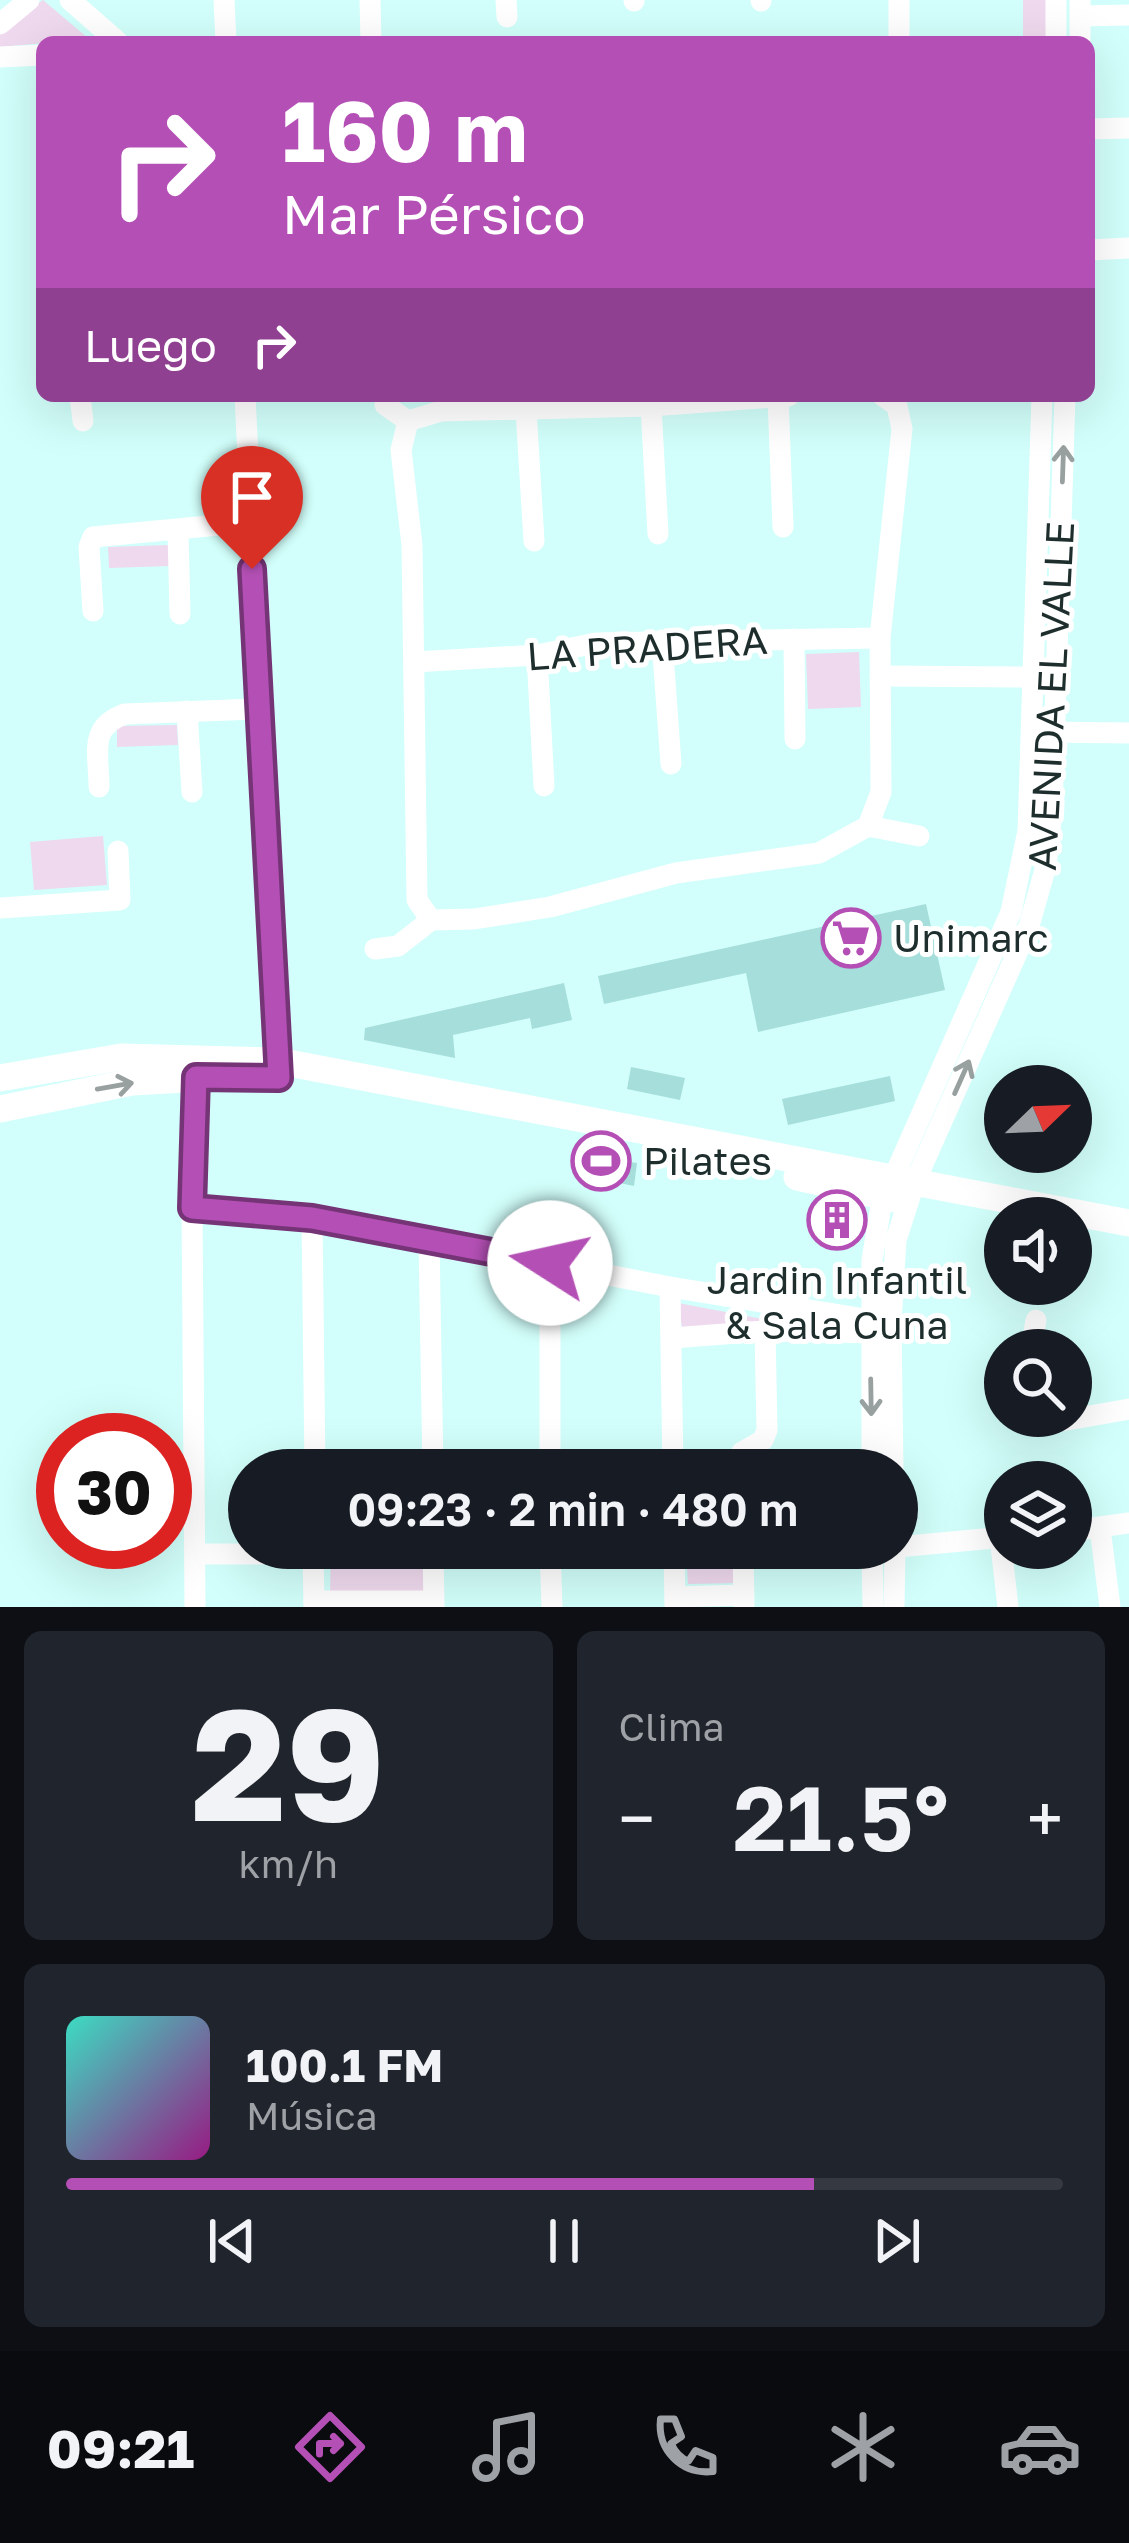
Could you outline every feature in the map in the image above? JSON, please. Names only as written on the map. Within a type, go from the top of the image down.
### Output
[{"type":"main road","points":[[0,1078],[91,1060],[279,1070],[425,1102],[899,1190],[1129,1223]]},
{"type":"main road","points":[[0,1109],[196,1068]]},
{"type":"main road","points":[[899,1190],[984,1213]]},
{"type":"main road","points":[[1092,1235],[1129,1239]]},
{"type":"street","points":[[0,24],[29,0]]},
{"type":"street","points":[[70,0],[111,36]]},
{"type":"street","points":[[224,0],[226,36]]},
{"type":"street","points":[[370,0],[371,36]]},
{"type":"street","points":[[899,0],[899,36]]},
{"type":"street","points":[[1055,0],[1056,36]]},
{"type":"street","points":[[1080,8],[1129,15]]},
{"type":"street","points":[[0,57],[36,55]]},
{"type":"street","points":[[1095,129],[1129,128]]},
{"type":"street","points":[[1095,250],[1129,248]]},
{"type":"street","points":[[81,402],[83,421]]},
{"type":"street","points":[[245,402],[279,1070]]},
{"type":"street","points":[[408,421],[441,411],[686,402]]},
{"type":"street","points":[[778,402],[783,527]]},
{"type":"street","points":[[868,826],[881,792],[880,638],[902,428],[890,402]]},
{"type":"street","name":"AVENIDA EL VALLE","points":[[1039,831],[1031,731],[1042,402]]},
{"type":"street","name":"AVENIDA EL VALLE","points":[[873,1449],[881,1328],[899,1190],[1039,831],[1054,733],[1066,402]]},
{"type":"street","points":[[385,404],[408,421]]},
{"type":"street","points":[[651,406],[658,533]]},
{"type":"street","points":[[526,410],[534,542]]},
{"type":"street","points":[[408,421],[400,450],[412,545],[417,900],[431,920]]},
{"type":"street","points":[[93,610],[89,547],[93,537],[250,523]]},
{"type":"street","points":[[178,532],[180,614]]},
{"type":"street","name":"LA PRADERA","points":[[414,662],[537,655],[596,643],[880,638]]},
{"type":"street","points":[[794,639],[795,739]]},
{"type":"street","points":[[662,640],[671,764]]},
{"type":"street","points":[[537,655],[544,786]]},
{"type":"street","points":[[880,676],[1032,677]]},
{"type":"street","points":[[99,787],[98,733],[107,720],[125,714],[259,709]]},
{"type":"street","points":[[187,711],[192,792]]},
{"type":"street","points":[[1031,731],[1129,734]]},
{"type":"street","points":[[376,949],[398,946],[431,920],[474,919],[550,907],[676,873],[819,853],[868,826],[919,836]]},
{"type":"street","points":[[0,908],[120,899],[118,851]]},
{"type":"street","points":[[195,1607],[192,1208],[196,1068]]},
{"type":"street","points":[[192,1208],[312,1218],[881,1328]]},
{"type":"street","points":[[312,1218],[315,1449]]},
{"type":"street","points":[[430,1242],[433,1449]]},
{"type":"street","points":[[550,1263],[550,1449]]},
{"type":"street","points":[[670,1287],[673,1449]]},
{"type":"street","points":[[1034,1329],[1036,1320]]},
{"type":"street","points":[[672,1338],[881,1328]]},
{"type":"street","name":"AVENIDA EL VALLE","points":[[881,1328],[891,1449]]},
{"type":"street","points":[[747,1449],[763,1440],[767,1430],[765,1331]]},
{"type":"street","points":[[1092,1416],[1129,1409]]},
{"type":"street","points":[[1092,1529],[1129,1523]]},
{"type":"street","points":[[1100,1528],[1110,1607]]},
{"type":"street","points":[[918,1546],[984,1539]]},
{"type":"street","points":[[195,1553],[228,1552]]},
{"type":"street","points":[[313,1569],[314,1604],[434,1604],[433,1569]]},
{"type":"street","points":[[551,1569],[552,1607]]},
{"type":"street","points":[[672,1569],[675,1602],[744,1601],[743,1569]]},
{"type":"street","points":[[872,1569],[873,1607]]},
{"type":"street","points":[[893,1569],[894,1607]]},
{"type":"street","points":[[1005,1569],[1008,1607]]},
{"type":"shaded area","points":[[43,0],[85,36],[36,36],[36,44],[0,47],[0,30]]},
{"type":"shaded area","points":[[1023,0],[1052,0],[1052,36],[1023,36]]},
{"type":"shaded area","points":[[169,545],[170,566],[109,568],[108,547]]},
{"type":"shaded area","points":[[859,652],[861,707],[808,709],[806,654]]},
{"type":"shaded area","points":[[177,725],[178,745],[117,747],[117,726]]},
{"type":"shaded area","points":[[103,836],[107,885],[34,890],[30,842]]},
{"type":"shaded area","points":[[678,1303],[784,1323],[682,1327]]},
{"type":"shaded area","points":[[331,1569],[425,1569],[426,1600],[330,1597]]},
{"type":"shaded area","points":[[687,1569],[737,1569],[737,1583],[688,1584]]},
{"type":"building","name":"Unimarc","points":[[926,904],[945,990],[758,1032],[746,973],[604,1004],[598,976]]},
{"type":"building","points":[[564,983],[572,1020],[532,1029],[530,1018],[453,1035],[455,1058],[364,1040],[365,1028]]},
{"type":"building","points":[[631,1067],[685,1078],[680,1100],[627,1089]]},
{"type":"building","points":[[890,1076],[895,1101],[788,1125],[782,1099]]},
{"type":"building","points":[[589,1156],[637,1163],[634,1186],[586,1176]]},
{"type":"building","name":"Jardin Infantil & Sala Cuna","points":[[826,1202],[853,1208],[848,1236],[821,1231]]},
{"type":"place","name":"Unimarc","points":[[851,938]]},
{"type":"place","name":"Pilates","points":[[601,1161]]},
{"type":"place","name":"Jardin Infantil & Sala Cuna","points":[[837,1220]]},
{"type":"route","points":[[252,569],[279,1078],[196,1077],[192,1208],[312,1218],[550,1263]]}]
